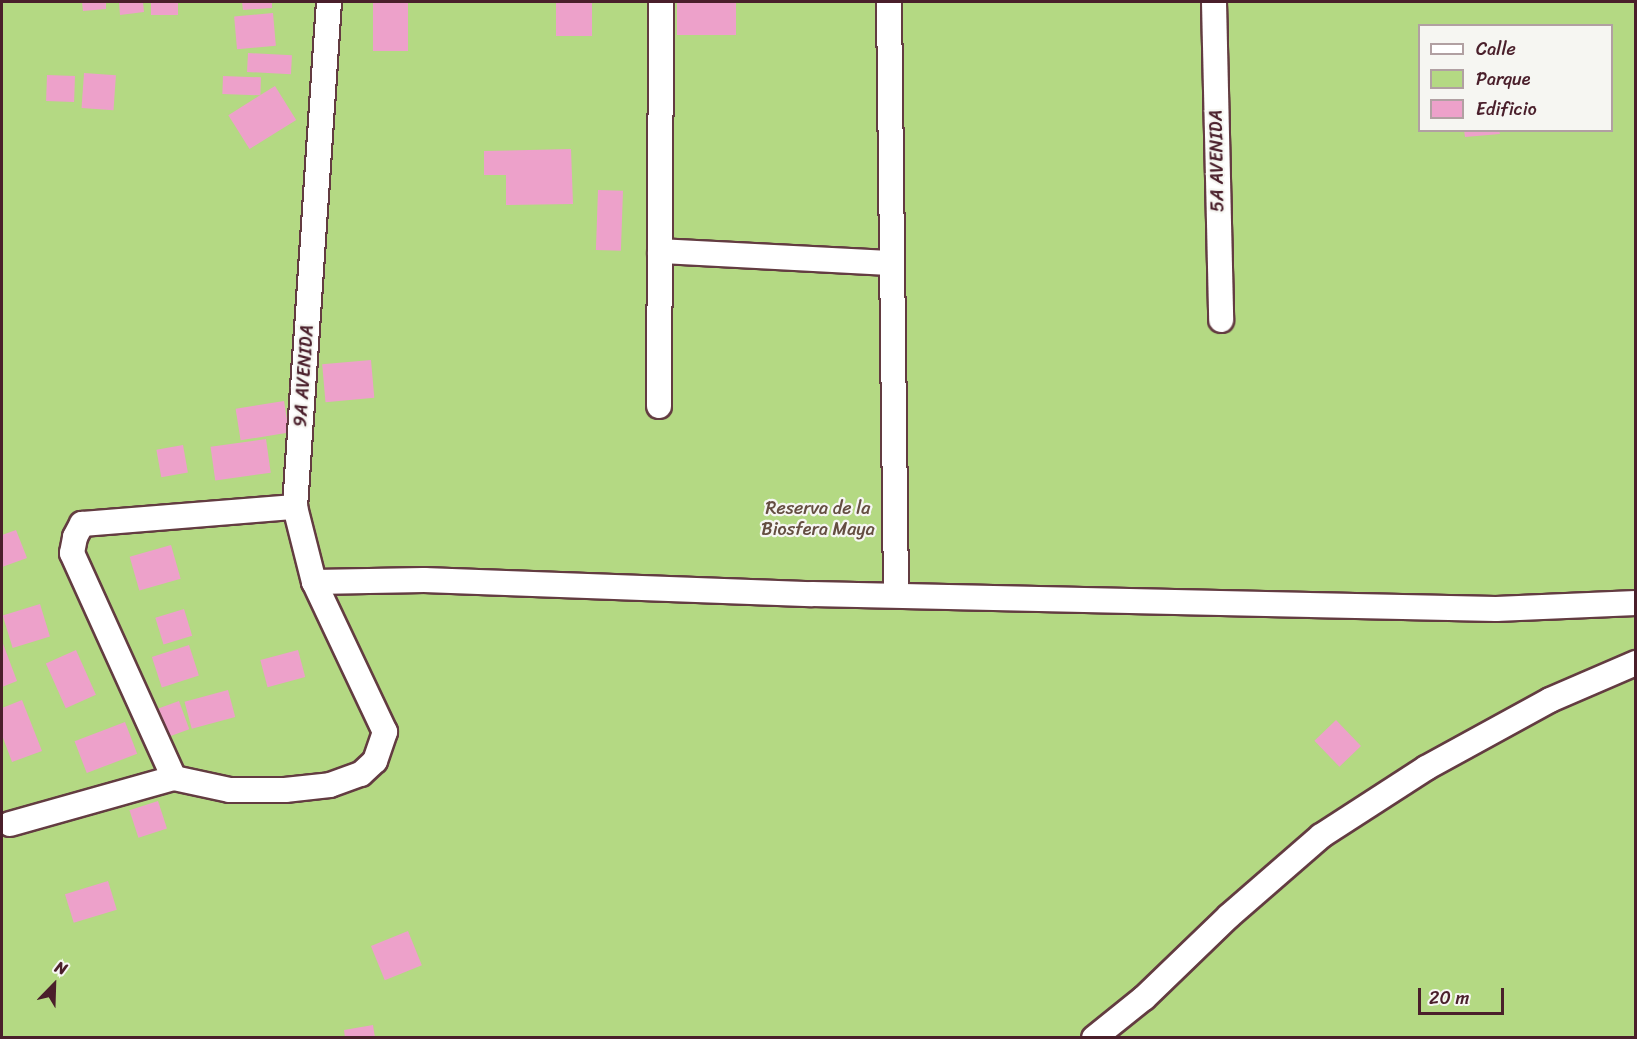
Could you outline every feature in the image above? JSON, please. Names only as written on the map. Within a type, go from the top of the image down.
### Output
[{"type":"street","name":"9A AVENIDA","points":[[174,778],[230,790],[330,785],[361,774],[375,761],[385,732],[314,582],[295,507],[328,2]]},
{"type":"street","points":[[659,406],[661,2]]},
{"type":"street","points":[[889,2],[896,596]]},
{"type":"street","name":"5A AVENIDA","points":[[1214,2],[1221,320]]},
{"type":"street","points":[[660,251],[892,263]]},
{"type":"street","points":[[10,824],[174,778],[72,553],[75,537],[82,524],[295,507]]},
{"type":"street","points":[[314,582],[424,580],[896,596],[1496,609],[1635,603]]},
{"type":"street","points":[[1094,1038],[1144,998],[1229,916],[1321,836],[1426,768],[1550,700],[1635,663]]},
{"type":"green space","name":"Reserva de la Biosfera Maya","points":[[2,2],[1635,2],[1635,1037],[2,1037]]},
{"type":"building","points":[[82,2],[106,2],[106,9],[83,11]]},
{"type":"building","points":[[119,2],[143,2],[144,12],[120,15]]},
{"type":"building","points":[[151,2],[178,2],[178,15],[151,15]]},
{"type":"building","points":[[242,2],[272,2],[272,8],[243,10]]},
{"type":"building","points":[[373,2],[408,2],[408,51],[373,51]]},
{"type":"building","points":[[556,2],[592,2],[592,36],[556,36]]},
{"type":"building","points":[[677,2],[736,2],[736,35],[677,35]]},
{"type":"building","points":[[273,13],[276,46],[237,49],[234,16]]},
{"type":"building","points":[[248,53],[292,55],[291,74],[247,72]]},
{"type":"building","points":[[84,73],[116,75],[113,110],[82,108]]},
{"type":"building","points":[[47,75],[75,76],[74,102],[46,101]]},
{"type":"building","points":[[223,76],[261,77],[260,95],[222,94]]},
{"type":"building","points":[[275,86],[296,120],[250,149],[228,115]]},
{"type":"building","points":[[1464,132],[1500,132],[1500,134],[1465,137]]},
{"type":"building","points":[[571,149],[573,204],[506,205],[506,175],[484,175],[484,151]]},
{"type":"building","points":[[598,190],[623,191],[621,251],[596,250]]},
{"type":"building","points":[[371,360],[374,398],[325,402],[322,364]]},
{"type":"building","points":[[284,401],[289,433],[241,440],[236,409]]},
{"type":"building","points":[[266,439],[271,473],[215,480],[211,447]]},
{"type":"building","points":[[183,445],[188,473],[161,477],[156,450]]},
{"type":"building","points":[[16,530],[27,558],[2,567],[2,535]]},
{"type":"building","points":[[171,545],[181,579],[139,590],[130,557]]},
{"type":"building","points":[[40,604],[50,637],[13,648],[3,615]]},
{"type":"building","points":[[184,609],[192,636],[163,645],[155,618]]},
{"type":"building","points":[[2,641],[17,681],[2,687]]},
{"type":"building","points":[[189,645],[199,675],[162,687],[152,657]]},
{"type":"building","points":[[76,650],[96,695],[66,708],[46,663]]},
{"type":"building","points":[[298,650],[305,677],[268,687],[260,660]]},
{"type":"building","points":[[228,690],[235,717],[192,729],[185,702]]},
{"type":"building","points":[[22,700],[42,751],[12,762],[2,735],[2,708]]},
{"type":"building","points":[[179,701],[189,729],[169,737],[158,709]]},
{"type":"building","points":[[1336,720],[1361,746],[1339,767],[1314,741]]},
{"type":"building","points":[[125,722],[137,754],[87,773],[75,741]]},
{"type":"building","points":[[158,801],[167,829],[138,838],[129,810]]},
{"type":"building","points":[[108,881],[117,910],[74,923],[65,894]]},
{"type":"building","points":[[408,931],[422,965],[385,980],[371,946]]},
{"type":"building","points":[[373,1025],[375,1038],[345,1038],[344,1030]]}]
